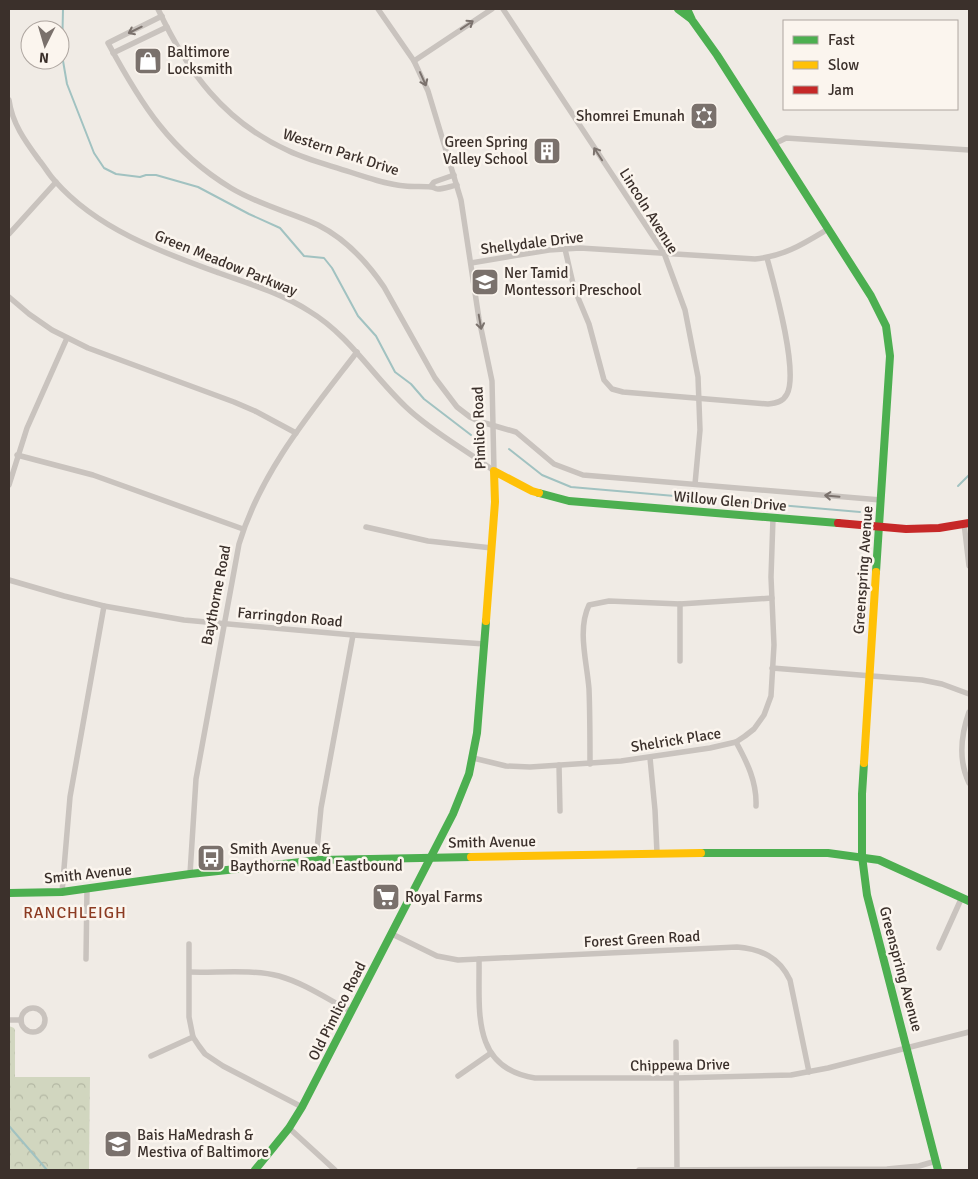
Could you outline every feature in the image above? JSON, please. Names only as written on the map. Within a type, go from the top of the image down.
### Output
[{"type":"main road","name":"Greenspring Avenue","points":[[678,9],[692,20]]},
{"type":"main road","name":"Greenspring Avenue","points":[[687,9],[692,20],[774,144],[881,313],[887,332],[890,356],[862,794],[862,856],[872,913],[938,1170]]},
{"type":"main road","name":"Willow Glen Drive","points":[[494,471],[532,491],[559,499],[880,527],[928,529],[967,523]]},
{"type":"main road","name":"Pimlico Road","points":[[430,857],[463,792],[473,758],[480,704],[492,548],[495,502],[494,471]]},
{"type":"main road","name":"Smith Avenue","points":[[9,893],[62,892],[190,874],[316,860],[657,853],[828,854],[862,856],[879,860],[966,899]]},
{"type":"main road","name":"Old Pimlico Road","points":[[255,1170],[289,1128],[302,1107],[430,857]]},
{"type":"street","name":"Western Park Drive","points":[[158,9],[187,63],[218,102],[248,128],[270,142],[290,151],[381,182],[422,188],[431,186],[434,182],[454,175]]},
{"type":"street","name":"Pimlico Road","points":[[378,9],[414,61],[428,91],[461,200],[479,320],[492,381],[494,471]]},
{"type":"street","points":[[414,61],[492,9]]},
{"type":"street","name":"Lincoln Avenue","points":[[503,9],[664,253],[686,310],[696,356],[700,398],[700,430],[695,484]]},
{"type":"street","points":[[162,16],[108,43],[130,84],[147,110],[177,146],[220,181],[245,196],[319,226],[354,250],[384,287],[435,378],[450,399],[470,417],[492,425]]},
{"type":"street","points":[[114,53],[167,27]]},
{"type":"street","name":"Green Meadow Parkway","points":[[9,100],[19,131],[56,182],[97,216],[129,236],[165,253],[277,294],[302,307],[322,320],[357,352],[408,409],[440,435],[472,454],[494,471]]},
{"type":"street","points":[[774,144],[786,138],[969,150]]},
{"type":"street","points":[[9,234],[56,182]]},
{"type":"street","name":"Western Park Drive","points":[[431,186],[438,189],[457,185]]},
{"type":"street","name":"Shellydale Drive","points":[[471,263],[565,249],[588,248],[755,259],[766,258],[787,252],[828,229]]},
{"type":"street","points":[[565,249],[574,288],[589,324],[604,380],[612,389],[623,392],[768,404],[782,400],[787,395],[790,381],[788,348],[784,325],[766,258]]},
{"type":"street","points":[[9,297],[29,314],[67,338],[104,354],[241,405],[296,433]]},
{"type":"street","points":[[9,485],[27,428],[67,338]]},
{"type":"street","name":"Baythorne Road","points":[[190,874],[196,779],[238,544],[259,491],[296,433],[357,352]]},
{"type":"street","name":"Willow Glen Drive","points":[[492,425],[516,432],[554,464],[574,472],[596,476],[881,500]]},
{"type":"street","points":[[17,455],[93,475],[243,529]]},
{"type":"street","name":"Shelrick Place","points":[[473,758],[518,767],[590,764],[650,758],[736,742],[754,729],[764,715],[771,696],[774,626],[771,554],[773,518]]},
{"type":"street","points":[[967,523],[969,566]]},
{"type":"street","points":[[366,527],[428,541],[492,548]]},
{"type":"street","name":"Farringdon Road","points":[[9,580],[104,606],[158,616],[353,636],[484,644]]},
{"type":"street","points":[[590,764],[589,691],[583,629],[583,620],[589,605],[609,600],[680,604],[772,598]]},
{"type":"street","points":[[680,604],[680,660]]},
{"type":"street","points":[[62,892],[70,797],[104,606]]},
{"type":"street","points":[[316,860],[321,808],[353,636]]},
{"type":"street","points":[[772,668],[922,680],[942,684],[969,694]]},
{"type":"street","points":[[969,712],[963,731],[962,752],[965,773],[969,783]]},
{"type":"street","points":[[736,742],[755,786],[756,806]]},
{"type":"street","points":[[650,758],[657,853]]},
{"type":"street","points":[[559,765],[560,811]]},
{"type":"street","points":[[86,959],[88,889]]},
{"type":"street","points":[[939,948],[966,899]]},
{"type":"street","name":"Forest Green Road","points":[[392,934],[437,956],[452,959],[737,947],[760,951],[778,962],[786,971],[790,980],[810,1072]]},
{"type":"street","points":[[189,944],[189,1017],[193,1037],[202,1050],[212,1060],[302,1107]]},
{"type":"street","name":"Chippewa Drive","points":[[479,959],[482,1035],[491,1053],[505,1068],[519,1075],[535,1078],[769,1076],[810,1072],[969,1032]]},
{"type":"street","points":[[190,972],[253,973],[279,976],[293,981],[352,1012]]},
{"type":"street","points":[[32,1008],[41,1010],[45,1019],[43,1027],[33,1032],[25,1029],[21,1020],[24,1012],[32,1008]]},
{"type":"street","points":[[9,1020],[21,1020]]},
{"type":"street","points":[[151,1056],[193,1037]]},
{"type":"street","points":[[676,1042],[677,1170]]},
{"type":"street","points":[[458,1076],[491,1053]]},
{"type":"street","points":[[289,1128],[335,1170]]},
{"type":"street","points":[[639,1170],[856,1170],[904,1168],[936,1161]]},
{"type":"green space","points":[[9,1026],[15,1030],[15,1077],[90,1077],[89,1170],[9,1170]]},
{"type":"waterway","points":[[63,9],[62,55],[67,84],[94,153],[104,168],[116,174],[140,177],[156,175],[198,187],[280,228],[304,256],[324,258],[332,268],[358,316],[376,336],[395,372],[411,384],[424,399],[471,435]]},
{"type":"waterway","points":[[509,449],[542,475],[571,487],[860,512]]},
{"type":"waterway","points":[[958,486],[969,475]]},
{"type":"waterway","points":[[9,1126],[47,1170]]},
{"type":"traffic: fast","points":[[678,9],[690,18]]},
{"type":"traffic: fast","points":[[687,9],[692,20],[717,55],[871,296],[886,326],[890,356],[876,572]]},
{"type":"traffic: fast","points":[[539,493],[569,501],[838,523]]},
{"type":"traffic: fast","points":[[255,1170],[289,1128],[302,1107],[453,814],[469,774],[477,733],[486,621]]},
{"type":"traffic: fast","points":[[864,763],[862,856],[867,895],[938,1170]]},
{"type":"traffic: fast","points":[[701,853],[828,853],[879,860],[969,901]]},
{"type":"traffic: fast","points":[[9,893],[62,892],[190,874],[320,860],[471,857]]},
{"type":"traffic: slow","points":[[486,621],[495,502],[494,471],[539,493]]},
{"type":"traffic: slow","points":[[864,763],[876,572]]},
{"type":"traffic: slow","points":[[471,857],[701,853]]},
{"type":"traffic: jam","points":[[838,523],[906,529],[939,528],[969,523]]},
{"type":"place","name":"Baltimore Locksmith","points":[[148,61]]},
{"type":"place","name":"Shomrei Emunah","points":[[704,116]]},
{"type":"place","name":"Green Spring Valley School","points":[[547,151]]},
{"type":"place","name":"Ner Tamid Montessori Preschool","points":[[485,282]]},
{"type":"place","name":"Smith Avenue & Baythorne Road Eastbound","points":[[211,858]]},
{"type":"place","name":"Royal Farms","points":[[386,897]]},
{"type":"place","name":"Bais HaMedrash & Mestiva of Baltimore","points":[[118,1144]]},
{"type":"district","name":"RANCHLEIGH","points":[[75,913]]}]
